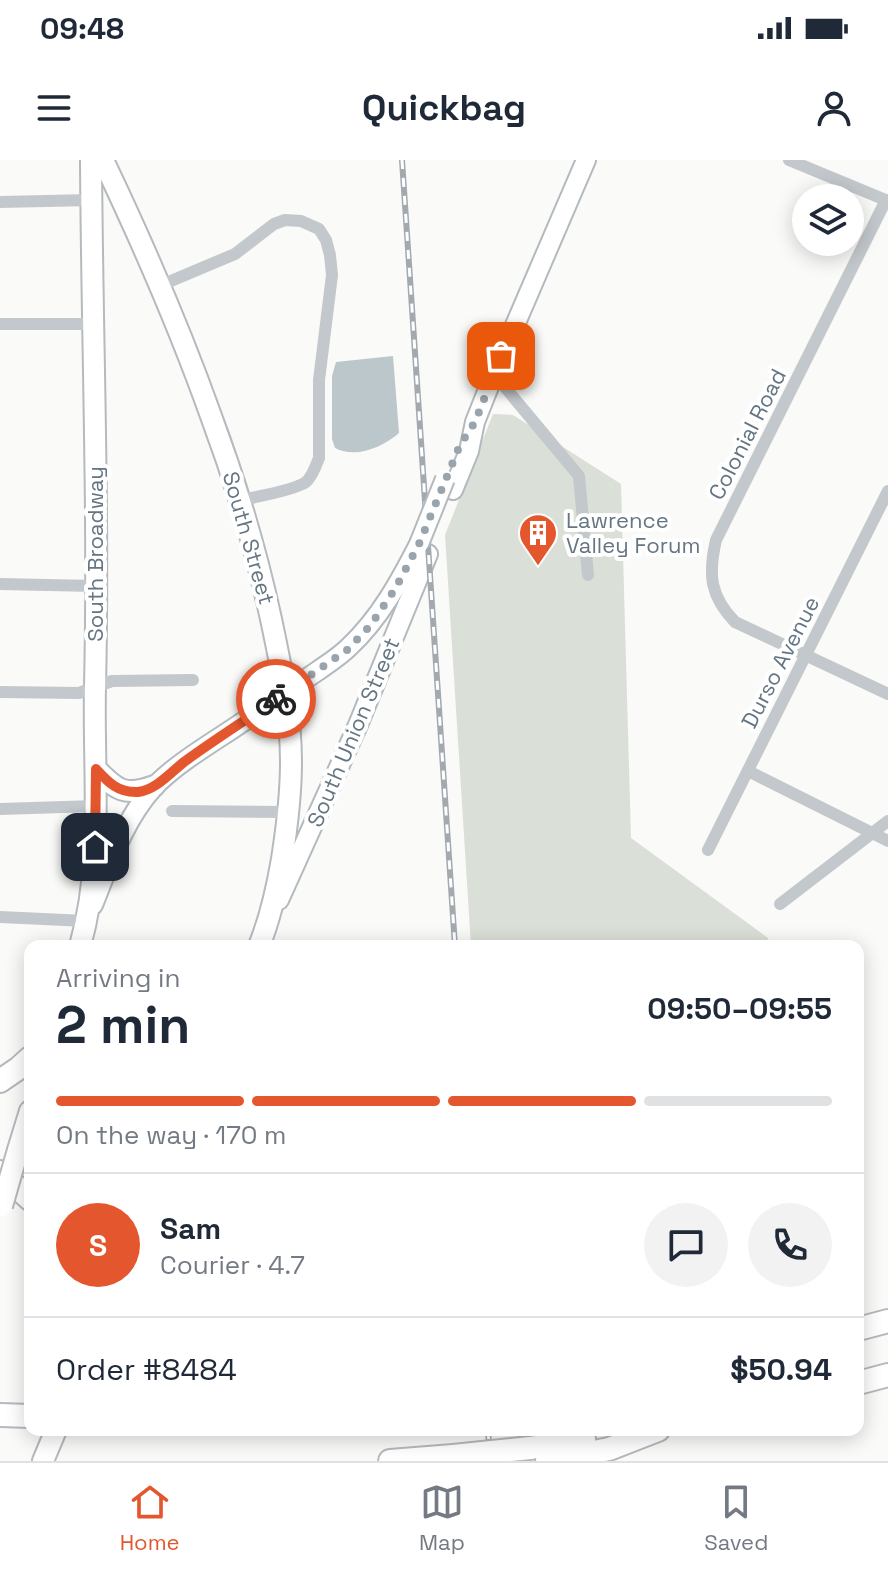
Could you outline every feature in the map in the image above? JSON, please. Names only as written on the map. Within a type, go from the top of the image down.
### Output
[{"type":"highway","points":[[0,1081],[24,1063]]},
{"type":"highway","points":[[0,1172],[24,1194]]},
{"type":"highway","points":[[864,1327],[888,1321]]},
{"type":"highway","points":[[864,1381],[888,1375]]},
{"type":"highway","points":[[539,1454],[613,1436]]},
{"type":"highway","points":[[390,1461],[609,1449],[643,1436]]},
{"type":"main road","name":"South Broadway","points":[[81,940],[95,847],[96,806],[91,160]]},
{"type":"main road","name":"South Street","points":[[103,160],[188,351],[241,500],[281,668],[291,762],[288,825],[280,873],[261,940]]},
{"type":"main road","name":"South Union Street","points":[[261,940],[358,725],[449,484],[469,451],[475,422],[494,374],[586,160]]},
{"type":"main road","points":[[92,200],[111,198],[126,207]]},
{"type":"main road","points":[[86,921],[121,838],[154,786],[347,650],[370,626],[423,549]]},
{"type":"main road","points":[[96,769],[112,786],[121,790],[140,792],[154,786]]},
{"type":"main road","points":[[1,1210],[24,1130]]},
{"type":"main road","points":[[43,1461],[53,1436]]},
{"type":"street","points":[[789,160],[887,200]]},
{"type":"street","points":[[0,202],[92,200]]},
{"type":"street","name":"Colonial Road","points":[[887,200],[716,540],[711,574],[714,593],[735,622],[888,694]]},
{"type":"street","points":[[159,286],[235,254],[274,224],[285,220],[301,221],[319,229],[326,240],[332,275],[319,380],[319,458],[306,482],[241,500]]},
{"type":"street","points":[[0,324],[94,324]]},
{"type":"street","points":[[494,374],[579,476],[588,575]]},
{"type":"street","name":"Durso Avenue","points":[[708,850],[888,491]]},
{"type":"street","points":[[0,584],[95,586]]},
{"type":"street","points":[[0,692],[79,693],[112,681],[193,680]]},
{"type":"street","points":[[748,771],[888,841]]},
{"type":"street","points":[[0,809],[96,806]]},
{"type":"street","points":[[172,811],[288,812]]},
{"type":"street","points":[[780,904],[888,821]]},
{"type":"street","points":[[0,917],[86,921]]},
{"type":"shaded area","points":[[393,356],[399,433],[369,450],[352,452],[335,448],[332,439],[332,376],[336,362]]},
{"type":"shaded area","points":[[493,414],[513,415],[621,484],[631,838],[768,940],[471,940],[445,535]]},
{"type":"railway","points":[[402,160],[455,940]]},
{"type":"railway","points":[[488,1436],[490,1461]]},
{"type":"way so far","points":[[276,699],[347,650],[370,626],[395,589],[419,544],[460,445],[475,422],[501,356]]},
{"type":"place","name":"Lawrence Valley Forum","points":[[538,567]]},
{"type":"route","points":[[95,847],[96,769],[112,786],[140,792],[154,786],[276,699]]}]
